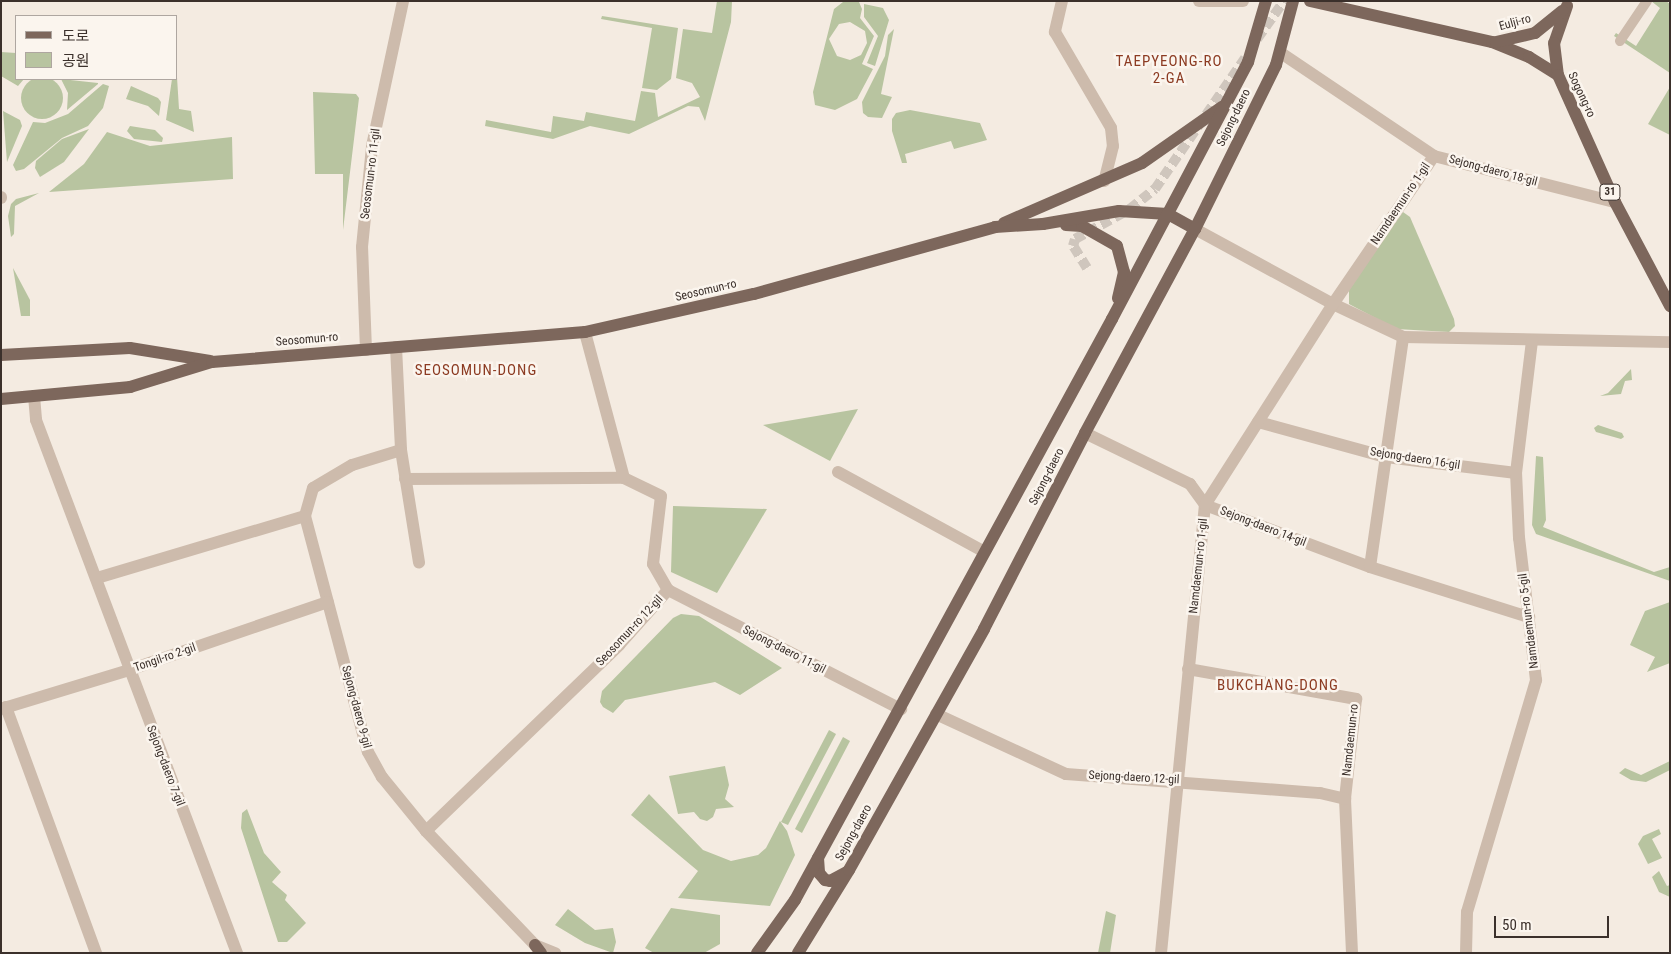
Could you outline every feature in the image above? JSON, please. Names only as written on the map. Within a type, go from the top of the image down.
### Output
[{"type":"main road","name":"Sejong-daero","points":[[757,953],[794,900],[901,709],[983,552],[1112,319],[1248,62],[1266,1]]},
{"type":"main road","name":"Sejong-daero","points":[[803,950],[984,630],[1085,433],[1195,229],[1281,53],[1293,1]]},
{"type":"main road","name":"Sogong-ro","points":[[1310,1],[1492,42],[1529,56],[1558,75],[1615,202],[1670,306]]},
{"type":"main road","name":"Eulji-ro","points":[[1492,42],[1535,33],[1551,22],[1568,3]]},
{"type":"main road","name":"Eulji-ro","points":[[1558,75],[1554,43],[1568,3]]},
{"type":"main road","points":[[995,227],[1142,163],[1224,106]]},
{"type":"main road","name":"Seosomun-ro","points":[[1,399],[130,387],[212,362],[585,332],[754,294],[995,227],[1043,224],[1119,211],[1168,214],[1195,229]]},
{"type":"main road","points":[[1043,224],[1082,226],[1117,246],[1124,272],[1112,319]]},
{"type":"main road","name":"Seosomun-ro","points":[[1,356],[130,348],[212,362]]},
{"type":"main road","points":[[818,857],[819,873],[825,880],[835,879],[849,870]]},
{"type":"street","name":"Seosomun-ro 11-gil","points":[[366,350],[362,247],[372,146],[403,1]]},
{"type":"street","points":[[1062,1],[1055,32],[1111,128],[1113,146],[1104,181]]},
{"type":"street","points":[[1199,1],[1243,1]]},
{"type":"street","points":[[1620,40],[1647,1]]},
{"type":"street","name":"Sejong-daero 18-gil","points":[[1281,53],[1434,156],[1615,202]]},
{"type":"street","name":"Namdaemun-ro 1-gil","points":[[1161,953],[1176,781],[1205,505],[1333,304],[1434,156]]},
{"type":"street","points":[[1195,229],[1333,304],[1403,337],[1670,342]]},
{"type":"street","points":[[406,479],[624,478],[585,332]]},
{"type":"street","points":[[1370,567],[1403,337]]},
{"type":"street","name":"Namdaemun-ro 5-gil","points":[[1466,953],[1467,912],[1536,680],[1518,538],[1516,473],[1532,340]]},
{"type":"street","points":[[396,347],[401,450],[419,563]]},
{"type":"street","name":"Sejong-daero 7-gil","points":[[34,396],[36,420],[97,578],[128,670],[237,953]]},
{"type":"street","name":"Sejong-daero 16-gil","points":[[1258,422],[1386,457],[1516,473]]},
{"type":"street","name":"Sejong-daero 14-gil","points":[[1085,433],[1190,484],[1205,505],[1370,567],[1529,617]]},
{"type":"street","points":[[97,578],[305,516],[313,488],[352,465],[401,450]]},
{"type":"street","points":[[838,472],[983,552]]},
{"type":"street","name":"Seosomun-ro 12-gil","points":[[426,830],[619,645],[668,590],[653,564],[660,496],[624,478]]},
{"type":"street","name":"Sejong-daero 9-gil","points":[[305,516],[368,752],[382,777],[426,830],[538,949],[555,953]]},
{"type":"street","name":"Sejong-daero 11-gil","points":[[668,590],[901,709]]},
{"type":"street","name":"Tongil-ro 2-gil","points":[[4,708],[128,670],[328,602]]},
{"type":"street","name":"Namdaemun-ro","points":[[1188,669],[1356,699],[1345,799],[1352,953]]},
{"type":"street","points":[[4,708],[96,953]]},
{"type":"street","name":"Sejong-daero 12-gil","points":[[936,714],[1066,774],[1320,793],[1345,799]]},
{"type":"green space","points":[[717,1],[732,1],[731,22],[705,121],[699,107],[688,106],[629,134],[590,126],[553,139],[485,126],[486,120],[551,132],[553,116],[584,121],[586,112],[635,121],[641,91],[655,93],[658,117],[700,97],[692,83],[676,78],[683,29],[712,33]]},
{"type":"green space","points":[[1651,1],[1666,1],[1670,4],[1670,73],[1614,36],[1616,33],[1636,46],[1660,8]]},
{"type":"green space","points":[[843,2],[859,2],[862,9],[860,18],[874,36],[862,64],[873,69],[857,99],[835,110],[815,105],[813,92],[834,9]],"holes":[[[850,22],[865,31],[867,43],[861,55],[850,60],[837,56],[829,39],[839,24]]]},
{"type":"green space","points":[[864,4],[883,8],[889,20],[875,66],[867,63],[878,36],[864,17]]},
{"type":"green space","points":[[602,16],[678,28],[671,79],[657,90],[642,88],[652,28],[601,19]]},
{"type":"green space","points":[[894,29],[881,94],[892,97],[882,118],[868,117],[863,113],[862,102],[885,56],[888,35]]},
{"type":"green space","points":[[1,52],[15,53],[15,80],[23,80],[18,86],[1,76]]},
{"type":"green space","points":[[30,80],[54,80],[60,86],[63,94],[60,110],[54,116],[46,119],[30,116],[24,110],[21,102],[22,90]]},
{"type":"green space","points":[[62,80],[98,83],[67,110],[68,93]]},
{"type":"green space","points":[[172,80],[177,80],[179,109],[191,111],[194,132],[166,120]]},
{"type":"green space","points":[[103,84],[109,86],[103,108],[88,126],[62,138],[24,169],[16,171],[13,165],[33,122],[45,123],[68,114]]},
{"type":"green space","points":[[131,86],[158,98],[161,102],[159,116],[148,106],[126,99]]},
{"type":"green space","points":[[1670,87],[1670,135],[1648,124]]},
{"type":"green space","points":[[313,92],[356,94],[359,98],[343,230],[343,174],[315,174]]},
{"type":"green space","points":[[910,110],[980,123],[987,140],[954,149],[951,141],[905,154],[907,163],[902,163],[892,131],[892,119],[896,113]]},
{"type":"green space","points":[[3,111],[20,120],[22,126],[7,162]]},
{"type":"green space","points":[[130,126],[155,130],[163,138],[162,142],[134,139],[127,131]]},
{"type":"green space","points":[[89,129],[64,162],[40,177],[35,168],[36,161],[62,139]]},
{"type":"green space","points":[[107,132],[150,146],[232,137],[233,179],[49,192],[84,164]]},
{"type":"green space","points":[[39,193],[15,206],[14,234],[11,237],[8,216],[11,204],[16,199]]},
{"type":"green space","points":[[1403,212],[1410,217],[1454,319],[1455,326],[1449,332],[1396,329],[1349,304],[1349,287]]},
{"type":"green space","points":[[13,268],[30,300],[30,316],[21,316]]},
{"type":"green space","points":[[1631,369],[1632,380],[1625,381],[1621,394],[1600,396],[1608,393]]},
{"type":"green space","points":[[858,409],[830,461],[763,425]]},
{"type":"green space","points":[[1598,425],[1622,433],[1624,437],[1621,439],[1596,432],[1594,428]]},
{"type":"green space","points":[[1536,456],[1543,457],[1546,520],[1543,527],[1654,572],[1670,567],[1670,581],[1536,534],[1532,525]]},
{"type":"green space","points":[[673,506],[767,509],[717,593],[671,572]]},
{"type":"green space","points":[[1670,602],[1670,663],[1647,672],[1655,657],[1630,645],[1645,611]]},
{"type":"green space","points":[[681,614],[699,616],[782,668],[740,695],[715,682],[625,700],[613,713],[603,707],[600,702],[602,691],[673,618]]},
{"type":"green space","points":[[829,730],[836,734],[788,825],[781,822]]},
{"type":"green space","points":[[843,737],[850,741],[802,833],[795,829]]},
{"type":"green space","points":[[1670,761],[1670,770],[1646,782],[1631,780],[1619,773],[1625,768],[1641,775]]},
{"type":"green space","points":[[725,766],[729,785],[725,799],[734,807],[716,809],[713,817],[707,821],[700,819],[694,812],[678,814],[669,776]]},
{"type":"green space","points":[[649,794],[703,850],[731,861],[758,855],[766,848],[780,821],[787,831],[795,855],[770,906],[678,898],[698,871],[631,815]]},
{"type":"green space","points":[[247,809],[264,853],[281,872],[272,882],[287,895],[285,900],[306,923],[287,942],[278,942],[241,828],[242,813]]},
{"type":"green space","points":[[1659,829],[1661,834],[1652,839],[1662,858],[1648,864],[1638,844],[1643,836]]},
{"type":"green space","points":[[1659,871],[1667,886],[1670,885],[1670,897],[1659,892],[1652,877]]},
{"type":"green space","points":[[671,908],[720,915],[720,944],[704,953],[654,953],[645,948]]},
{"type":"green space","points":[[568,909],[595,930],[613,928],[616,942],[613,953],[585,943],[555,925]]},
{"type":"green space","points":[[1106,911],[1116,915],[1110,953],[1098,953]]},
{"type":"tunnel","points":[[1257,39],[1284,1]]},
{"type":"tunnel","points":[[1087,268],[1073,246],[1075,239],[1130,209],[1155,189],[1245,58]]},
{"type":"district","name":"TAEPYEONG-RO 2-GA","points":[[1169,70]]},
{"type":"district","name":"SEOSOMUN-DONG","points":[[476,371]]},
{"type":"district","name":"BUKCHANG-DONG","points":[[1278,686]]}]
